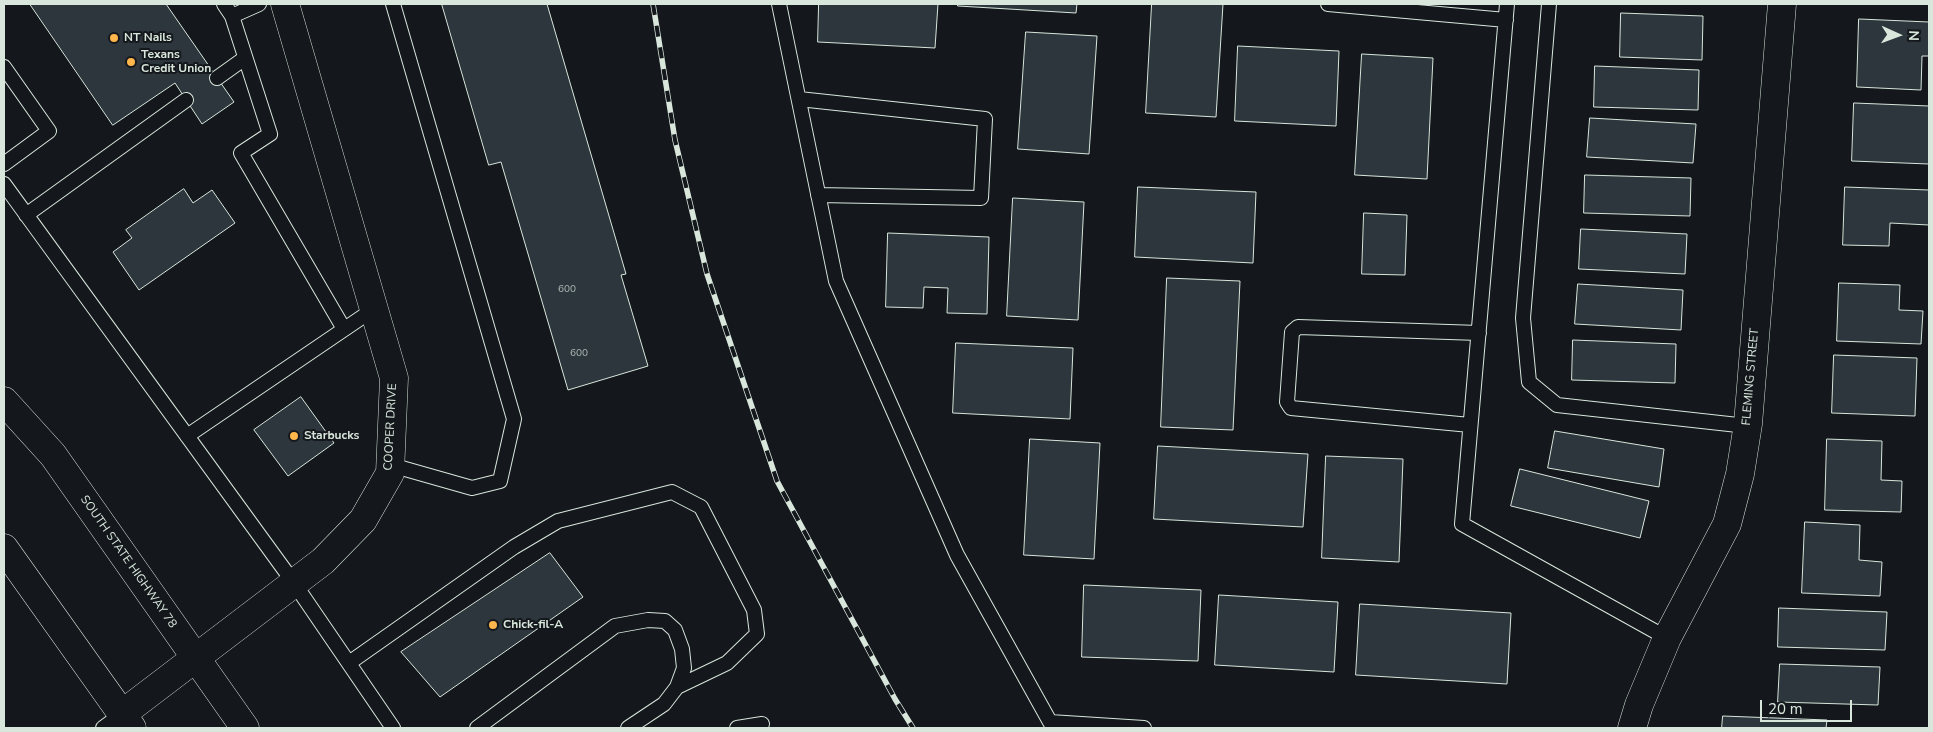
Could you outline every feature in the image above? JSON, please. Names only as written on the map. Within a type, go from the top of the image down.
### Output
[{"type":"street","name":"COOPER DRIVE","points":[[119,723],[195,656],[323,561],[363,520],[390,472],[394,378],[285,4]]},
{"type":"street","name":"FLEMING STREET","points":[[1632,728],[1667,638],[1727,524],[1740,474],[1747,426],[1782,4]]},
{"type":"street","name":"SOUTH STATE HIGHWAY 78","points":[[4,401],[53,455],[245,728]]},
{"type":"street","points":[[4,548],[119,723]]},
{"type":"lane","points":[[224,4],[232,16],[270,134],[241,153],[344,329]]},
{"type":"lane","points":[[232,16],[260,4]]},
{"type":"lane","points":[[391,465],[472,488],[500,481],[514,419],[392,4]]},
{"type":"lane","points":[[779,4],[836,281],[958,555],[1050,722],[1144,728]]},
{"type":"lane","points":[[1328,4],[1506,20]]},
{"type":"lane","points":[[1507,4],[1462,524],[1667,638]]},
{"type":"lane","points":[[1549,4],[1524,318],[1529,382],[1557,405],[1747,426]]},
{"type":"lane","points":[[217,78],[246,58]]},
{"type":"lane","points":[[4,67],[49,132],[4,164]]},
{"type":"lane","points":[[799,99],[986,119],[981,198],[818,195]]},
{"type":"lane","points":[[26,215],[186,100]]},
{"type":"lane","points":[[4,184],[294,583],[393,728]]},
{"type":"lane","points":[[187,436],[374,309]]},
{"type":"lane","points":[[1470,425],[1291,408],[1287,402],[1292,332],[1298,326],[1478,333]]},
{"type":"lane","points":[[349,664],[514,547],[558,521],[672,492],[701,507],[754,610],[756,634],[727,663],[677,686]]},
{"type":"lane","points":[[477,728],[615,626],[648,620],[664,621],[676,630],[682,649],[684,668],[677,686],[664,704],[628,728]]},
{"type":"lane","points":[[737,728],[762,724]]},
{"type":"building","points":[[30,4],[166,4],[234,102],[202,124],[175,83],[113,125]]},
{"type":"building","points":[[442,4],[547,4],[626,274],[621,275],[648,366],[568,390],[501,162],[489,165]]},
{"type":"building","points":[[819,4],[938,4],[935,48],[818,42]]},
{"type":"building","points":[[958,4],[1077,4],[1076,13],[958,6]]},
{"type":"building","points":[[1152,4],[1223,4],[1216,117],[1146,113]]},
{"type":"building","points":[[1621,13],[1703,16],[1702,60],[1620,57]]},
{"type":"building","points":[[1859,19],[1929,22],[1929,56],[1922,56],[1921,90],[1857,87]]},
{"type":"building","points":[[1026,32],[1097,36],[1089,154],[1018,149]]},
{"type":"building","points":[[1238,46],[1339,51],[1336,126],[1235,121]]},
{"type":"building","points":[[1362,54],[1433,58],[1427,179],[1355,175]]},
{"type":"building","points":[[1595,66],[1699,70],[1698,110],[1594,107]]},
{"type":"building","points":[[1854,103],[1929,106],[1929,164],[1852,161]]},
{"type":"building","points":[[1590,118],[1696,124],[1693,163],[1587,157]]},
{"type":"building","points":[[1585,175],[1691,178],[1690,216],[1584,213]]},
{"type":"building","points":[[1138,187],[1256,192],[1253,263],[1135,257]]},
{"type":"building","points":[[1845,187],[1929,190],[1929,225],[1890,223],[1889,246],[1843,245]]},
{"type":"building","points":[[184,189],[193,203],[212,190],[235,223],[139,290],[113,252],[132,238],[126,230]]},
{"type":"building","points":[[1013,198],[1084,202],[1078,320],[1007,316]]},
{"type":"building","points":[[1364,213],[1407,215],[1405,275],[1362,274]]},
{"type":"building","points":[[1581,229],[1687,234],[1685,274],[1579,269]]},
{"type":"building","points":[[888,233],[989,237],[987,314],[947,313],[948,288],[924,287],[923,308],[886,307]]},
{"type":"building","points":[[1167,278],[1240,281],[1233,430],[1161,427]]},
{"type":"building","points":[[1839,283],[1900,285],[1899,310],[1923,311],[1921,344],[1837,341]]},
{"type":"building","points":[[1578,284],[1683,290],[1681,330],[1575,324]]},
{"type":"building","points":[[1573,340],[1676,344],[1675,383],[1572,380]]},
{"type":"building","points":[[956,343],[1073,348],[1070,419],[953,413]]},
{"type":"building","points":[[1834,355],[1917,358],[1915,416],[1832,413]]},
{"type":"building","name":"Starbucks","points":[[301,397],[334,443],[288,476],[254,430]]},
{"type":"building","points":[[1555,431],[1664,449],[1659,487],[1548,468]]},
{"type":"building","points":[[1030,439],[1100,443],[1094,559],[1024,555]]},
{"type":"building","points":[[1827,439],[1882,441],[1881,480],[1902,481],[1901,512],[1825,510]]},
{"type":"building","points":[[1158,446],[1308,454],[1303,527],[1154,519]]},
{"type":"building","points":[[1326,456],[1403,459],[1399,562],[1322,558]]},
{"type":"building","points":[[1520,469],[1649,501],[1640,538],[1511,506]]},
{"type":"building","points":[[1805,522],[1860,525],[1859,560],[1882,562],[1880,596],[1802,593]]},
{"type":"building","name":"Chick-fil-A","points":[[550,553],[583,597],[440,697],[401,652]]},
{"type":"building","points":[[1084,585],[1201,590],[1198,661],[1082,657]]},
{"type":"building","points":[[1219,595],[1338,602],[1334,672],[1215,665]]},
{"type":"building","points":[[1360,604],[1511,613],[1507,684],[1356,675]]},
{"type":"building","points":[[1779,608],[1887,612],[1885,650],[1778,647]]},
{"type":"building","points":[[1780,664],[1880,667],[1878,705],[1778,702]]},
{"type":"building","points":[[1723,716],[1827,720],[1826,728],[1722,728]]},
{"type":"railway","points":[[653,4],[675,140],[707,274],[777,481],[895,699],[913,728]]},
{"type":"place","name":"NT Nails","points":[[114,38]]},
{"type":"place","name":"Texans Credit Union","points":[[131,62]]},
{"type":"place","name":"Starbucks","points":[[294,436]]},
{"type":"place","name":"Chick-fil-A","points":[[493,625]]}]
